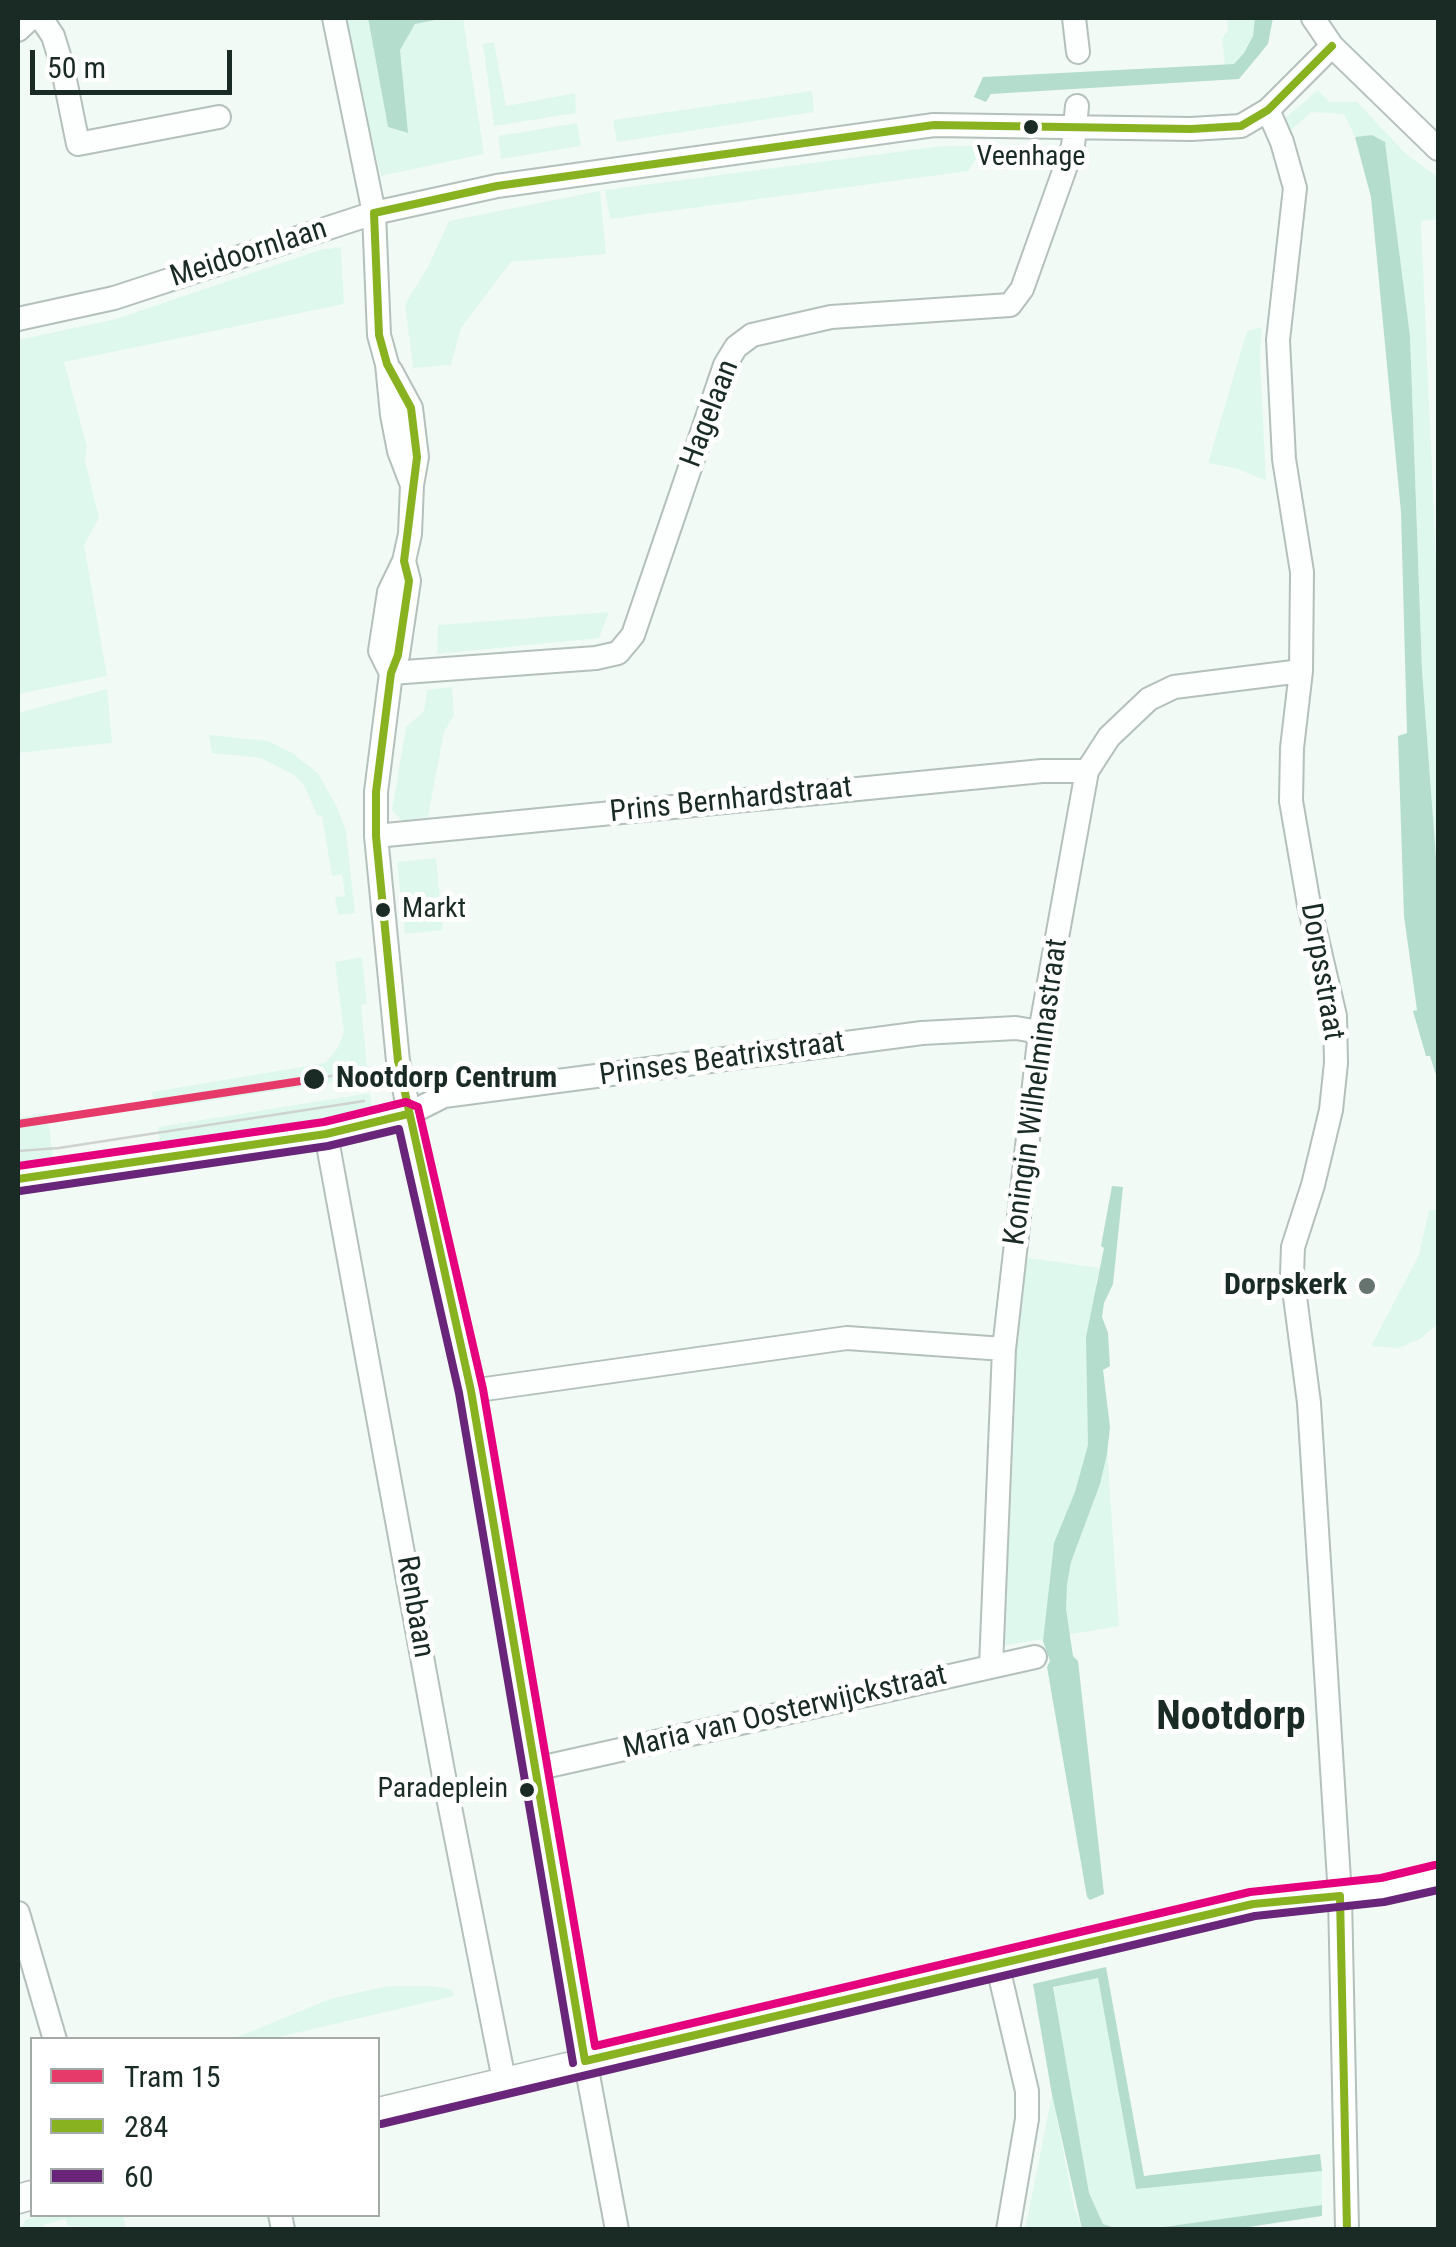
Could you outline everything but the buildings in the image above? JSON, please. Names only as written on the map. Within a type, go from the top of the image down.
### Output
[{"type":"street","points":[[18,30],[31,18]]},
{"type":"street","points":[[41,18],[53,36],[62,65],[78,144],[219,116]]},
{"type":"street","points":[[334,18],[374,213],[379,335],[386,364],[400,383],[415,428],[417,458],[404,561],[408,581],[398,655],[390,673],[376,792],[376,836],[398,1061],[471,1390],[617,2230]]},
{"type":"street","points":[[1074,18],[1078,52]]},
{"type":"street","points":[[1313,18],[1332,46],[1438,148]]},
{"type":"street","name":"Meidoornlaan","points":[[18,319],[114,298],[374,213],[497,186],[934,124],[1076,115],[1224,128],[1240,126],[1268,110],[1332,46]]},
{"type":"street","name":"Dorpsstraat","points":[[1268,110],[1295,188],[1278,340],[1284,460],[1302,572],[1301,672],[1292,748],[1291,801],[1309,905],[1335,1016],[1336,1063],[1330,1110],[1313,1185],[1293,1246],[1292,1274],[1309,1403],[1340,1896],[1347,2230]]},
{"type":"street","name":"Hagelaan","points":[[390,673],[596,658],[618,653],[633,635],[726,365],[736,347],[752,335],[831,317],[1010,305],[1022,289],[1073,146],[1076,115]]},
{"type":"street","name":"Koningin Wilhelminastraat","points":[[991,1666],[1004,1349],[1040,1032],[1086,771],[1122,724],[1149,699],[1174,686],[1301,672]]},
{"type":"street","name":"Prins Bernhardstraat","points":[[376,836],[1042,770],[1086,771]]},
{"type":"street","name":"Prinses Beatrixstraat","points":[[18,1180],[326,1134],[408,1114],[444,1096],[922,1032],[1016,1028],[1040,1032]]},
{"type":"street","name":"Renbaan","points":[[326,1134],[444,1782],[504,2080]]},
{"type":"street","points":[[471,1390],[847,1338],[1004,1349]]},
{"type":"street","name":"Maria van Oosterwijckstraat","points":[[535,1769],[1034,1658]]},
{"type":"street","points":[[380,2111],[1253,1904],[1340,1896],[1438,1877]]},
{"type":"street","points":[[18,1913],[54,2037]]},
{"type":"street","points":[[997,1963],[1028,2092],[1028,2120],[1008,2230]]},
{"type":"shaded area","points":[[342,18],[368,18],[388,127],[407,133],[400,50],[415,24],[435,18],[463,18],[484,154],[381,176]]},
{"type":"shaded area","points":[[368,18],[435,18],[415,24],[400,50],[408,133],[388,127]]},
{"type":"shaded area","points":[[1227,18],[1255,18],[1253,36],[1244,53],[1234,64],[1225,65],[1222,39],[1228,30]]},
{"type":"shaded area","points":[[1255,18],[1273,18],[1268,44],[1239,79],[991,94],[986,102],[974,97],[983,77],[1234,64],[1253,36]]},
{"type":"shaded area","points":[[494,42],[506,106],[575,93],[576,113],[494,126],[483,44]]},
{"type":"shaded area","points":[[1318,90],[1329,102],[1357,102],[1407,155],[1438,177],[1438,219],[1421,221],[1438,609],[1438,884],[1422,671],[1410,336],[1385,143],[1372,135],[1355,137],[1344,114],[1311,112],[1288,133],[1284,119]]},
{"type":"shaded area","points":[[812,91],[814,112],[617,142],[613,120]]},
{"type":"shaded area","points":[[577,123],[581,146],[501,159],[498,136]]},
{"type":"shaded area","points":[[1372,135],[1385,142],[1410,336],[1422,671],[1438,884],[1438,1081],[1413,1011],[1417,1010],[1404,916],[1398,736],[1407,733],[1401,512],[1371,197],[1355,137]]},
{"type":"shaded area","points":[[942,146],[976,146],[976,159],[968,171],[610,219],[605,190]]},
{"type":"shaded area","points":[[600,191],[606,254],[511,262],[461,328],[451,365],[413,368],[405,304],[449,221]]},
{"type":"shaded area","points":[[341,247],[344,304],[64,362],[87,446],[85,461],[99,518],[84,545],[107,676],[18,694],[18,340],[116,319],[320,250]]},
{"type":"shaded area","points":[[1262,327],[1266,481],[1238,469],[1208,463],[1247,331]]},
{"type":"shaded area","points":[[609,612],[599,638],[437,654],[438,625]]},
{"type":"shaded area","points":[[452,687],[454,716],[444,732],[428,817],[402,821],[392,810],[406,727],[424,711],[427,690]]},
{"type":"shaded area","points":[[107,689],[112,743],[18,753],[18,713]]},
{"type":"shaded area","points":[[209,735],[268,741],[318,773],[346,832],[355,913],[338,915],[335,897],[345,896],[342,874],[332,876],[322,816],[317,815],[305,787],[294,775],[261,758],[212,753]]},
{"type":"shaded area","points":[[436,858],[443,930],[405,934],[397,862]]},
{"type":"shaded area","points":[[362,957],[367,1004],[361,1005],[368,1077],[155,1109],[152,1092],[325,1063],[344,1033],[335,962]]},
{"type":"shaded area","points":[[370,1093],[373,1112],[160,1144],[158,1127]]},
{"type":"shaded area","points":[[47,1113],[54,1161],[18,1167],[18,1118]]},
{"type":"shaded area","points":[[1112,1186],[1123,1187],[1113,1284],[1102,1317],[1108,1333],[1110,1366],[1103,1370],[1110,1427],[1100,1484],[1071,1562],[1066,1609],[1073,1656],[1078,1661],[1104,1894],[1090,1900],[1047,1667],[1050,1661],[1043,1641],[1054,1543],[1075,1492],[1088,1445],[1086,1337]]},
{"type":"shaded area","points":[[1429,1210],[1438,1210],[1438,1324],[1420,1339],[1399,1348],[1371,1346],[1419,1255]]},
{"type":"shaded area","points":[[1021,1257],[1100,1268],[1096,1283],[1119,1626],[1003,1646],[1014,1346]]},
{"type":"shaded area","points":[[1106,1967],[1144,2176],[1320,2154],[1322,2171],[1136,2189],[1098,1978],[1053,1987],[1089,2193],[1103,2224],[1118,2229],[1082,2229],[1052,2095],[1033,1984]]},
{"type":"shaded area","points":[[1098,1977],[1136,2189],[1322,2171],[1322,2205],[1149,2229],[1118,2229],[1103,2224],[1089,2193],[1053,1988]]},
{"type":"shaded area","points":[[388,1986],[433,1986],[451,1989],[454,1996],[279,2037],[237,2037],[330,1999]]},
{"type":"shaded area","points":[[1052,2095],[1082,2229],[1025,2230]]},
{"type":"shaded area","points":[[1322,2205],[1322,2216],[1235,2229],[1149,2229]]},
{"type":"shaded area","points":[[123,2217],[126,2229],[68,2226],[65,2219],[44,2225],[44,2229],[21,2230],[25,2220]]},
{"type":"tram line","points":[[314,1079],[360,1071]]},
{"type":"tram line","name":"15","points":[[18,1124],[314,1079]]},
{"type":"tram line","points":[[18,1151],[364,1101]]},
{"type":"transit line","name":"284","points":[[374,213],[497,186],[934,125],[1191,129],[1241,126],[1268,110],[1332,46]]},
{"type":"transit line","name":"284","points":[[374,213],[379,335],[387,364],[411,408],[417,457],[404,561],[409,581],[398,655],[391,673],[376,792],[376,836],[398,1061],[471,1391],[585,2061],[1253,1904],[1340,1896],[1347,2230]]},
{"type":"transit line","points":[[18,1166],[324,1122],[406,1102],[418,1107],[483,1389],[595,2046],[1250,1892],[1381,1878],[1435,1865]]},
{"type":"transit line","name":"284","points":[[18,1179],[326,1134],[408,1114]]},
{"type":"transit line","name":"60","points":[[20,1191],[328,1146],[399,1129],[459,1393],[573,2063]]},
{"type":"transit line","name":"60","points":[[381,2124],[1255,1916],[1384,1902],[1438,1890]]},
{"type":"place","name":"Veenhage","points":[[1031,127]]},
{"type":"place","name":"Markt","points":[[383,910]]},
{"type":"place","name":"Nootdorp Centrum","points":[[314,1079]]},
{"type":"place","name":"Dorpskerk","points":[[1367,1286]]},
{"type":"place","name":"Paradeplein","points":[[527,1790]]},
{"type":"district","name":"Nootdorp","points":[[1231,1719]]}]
